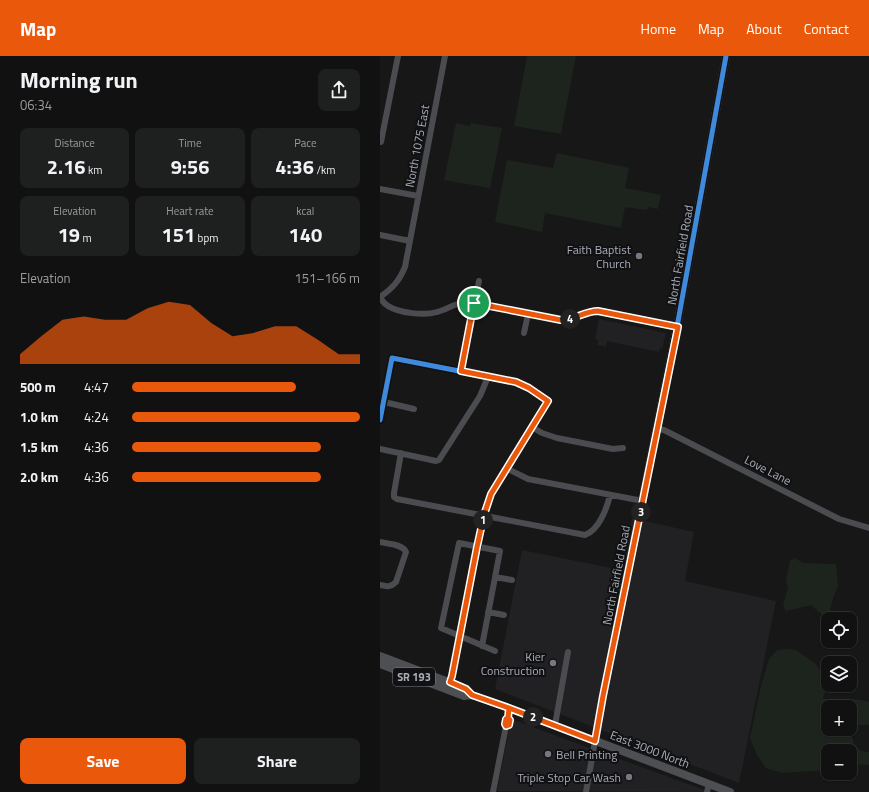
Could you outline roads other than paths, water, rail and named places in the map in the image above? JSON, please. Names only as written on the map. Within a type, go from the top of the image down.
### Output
[{"type":"main road","name":"North Fairfield Road","points":[[595,741],[678,327],[726,56]]},
{"type":"main road","name":"East 3000 North","points":[[380,656],[450,682],[466,689],[472,695],[555,725],[708,788],[730,792]]},
{"type":"main road","points":[[380,659],[403,668],[412,668]]},
{"type":"main road","name":"East 3000 North","points":[[380,664],[464,696],[472,695]]},
{"type":"street","points":[[381,142],[398,56]]},
{"type":"street","name":"North 1075 East","points":[[380,297],[392,288],[400,279],[405,267],[445,56]]},
{"type":"street","points":[[380,189],[418,196]]},
{"type":"street","points":[[380,235],[410,241]]},
{"type":"street","points":[[461,371],[479,281]]},
{"type":"street","points":[[380,297],[389,307],[418,313],[433,313],[460,303],[474,303],[566,320],[590,311],[598,311],[678,327]]},
{"type":"street","points":[[524,332],[528,314]]},
{"type":"street","points":[[380,420],[392,358],[516,382],[525,385],[548,401],[491,494],[484,515],[477,547],[450,682]]},
{"type":"street","points":[[380,449],[439,460],[480,396],[488,377]]},
{"type":"street","points":[[384,402],[414,409]]},
{"type":"street","points":[[532,427],[542,433],[557,438],[613,449],[623,448]]},
{"type":"street","name":"Love Lane","points":[[658,429],[664,430],[839,518],[869,528]]},
{"type":"street","points":[[401,453],[394,497],[397,499],[585,536],[603,516],[610,495]]},
{"type":"street","points":[[506,468],[528,479],[643,501]]},
{"type":"street","points":[[380,542],[401,546],[405,549],[406,555],[396,582],[392,586],[380,586]]},
{"type":"street","points":[[482,646],[500,551],[459,543],[441,628],[460,636],[482,646],[494,651]]},
{"type":"street","points":[[495,577],[512,580]]},
{"type":"street","points":[[488,612],[504,615]]},
{"type":"street","points":[[555,725],[568,652]]},
{"type":"street","points":[[493,792],[509,708]]},
{"type":"street","name":"North Fairfield Road","points":[[586,792],[595,741]]},
{"type":"place","name":"Faith Baptist Church","points":[[639,256]]},
{"type":"place","name":"Kier Construction","points":[[553,663]]},
{"type":"place","name":"Bell Printing","points":[[548,754]]},
{"type":"place","name":"Triple Stop Car Wash","points":[[629,777]]}]
